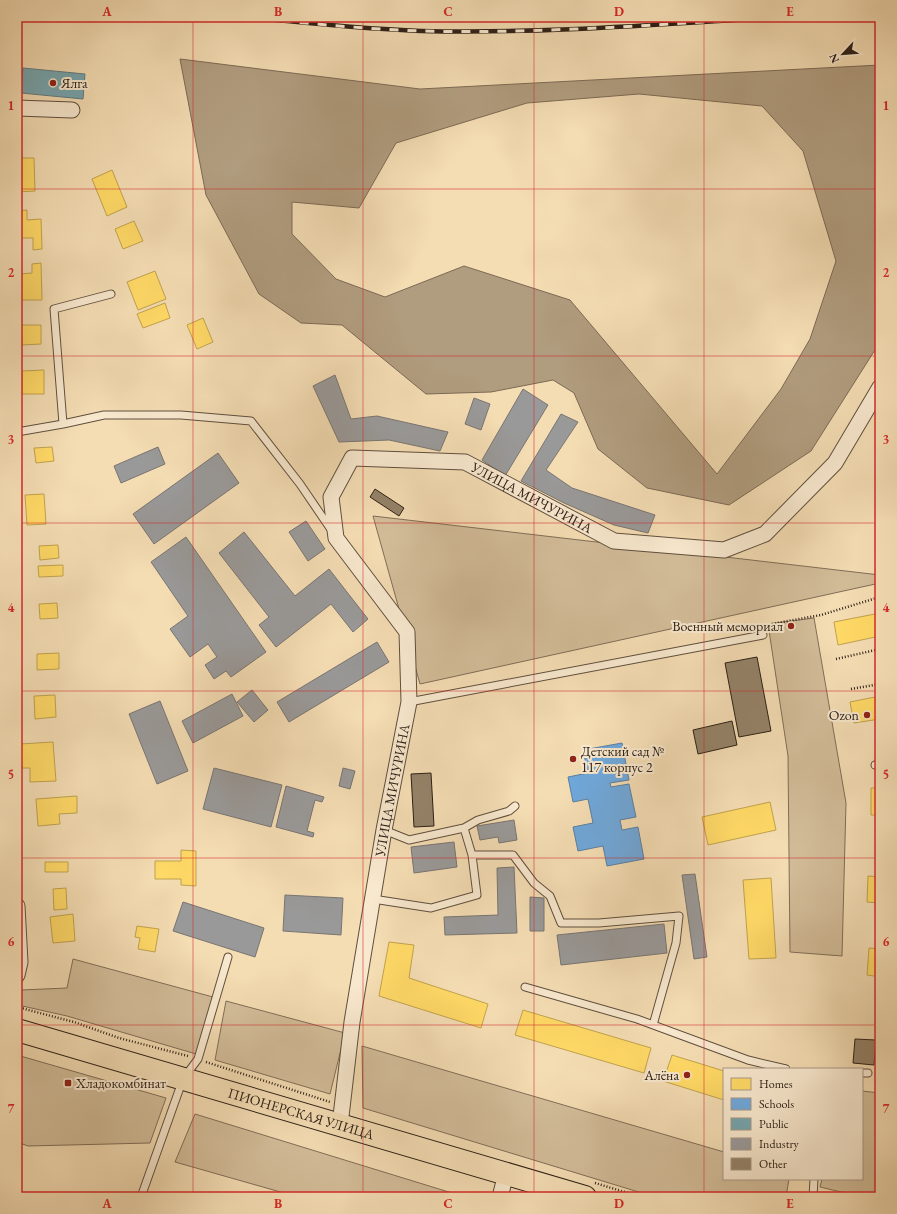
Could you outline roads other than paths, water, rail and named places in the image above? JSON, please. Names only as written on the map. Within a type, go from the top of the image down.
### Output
[{"type":"main road","name":"ПИОНЕРСКАЯ УЛИЦА","points":[[17,1030],[183,1079],[341,1115],[506,1174],[585,1197]]},
{"type":"street","points":[[17,108],[72,110]]},
{"type":"street","name":"УЛИЦА МИЧУРИНА","points":[[341,1115],[352,1022],[384,830],[409,702],[407,632],[336,538],[331,497],[352,458],[465,462],[614,541],[724,550],[765,534],[835,463],[880,387]]},
{"type":"street","points":[[17,906],[20,962],[17,975]]},
{"type":"street","points":[[500,1197],[506,1174]]},
{"type":"lane","points":[[63,424],[54,309],[111,294]]},
{"type":"lane","points":[[17,432],[104,415],[181,415],[251,421],[300,484],[336,538]]},
{"type":"lane","points":[[409,702],[763,635]]},
{"type":"lane","points":[[384,830],[410,840],[464,828],[478,820],[509,810],[515,806]]},
{"type":"lane","points":[[373,899],[431,908],[476,895],[472,855],[464,828]]},
{"type":"lane","points":[[472,855],[513,855],[534,883],[550,896],[561,923],[599,923],[679,916],[676,943],[653,1025]]},
{"type":"lane","points":[[141,1197],[183,1079],[198,1059],[228,957]]},
{"type":"lane","points":[[525,987],[637,1019],[748,1060],[782,1068]]},
{"type":"lane","points":[[813,1197],[814,1180]]},
{"type":"railway","points":[[246,17],[377,29],[466,32],[603,28],[784,17]]},
{"type":"railway","points":[[413,17],[520,17]]},
{"type":"place","name":"Ялга","points":[[53,83]]},
{"type":"place","name":"Военный мемориал","points":[[791,626]]},
{"type":"place","name":"Ozon","points":[[867,715]]},
{"type":"place","name":"Детский сад № 117 корпус 2","points":[[573,759]]},
{"type":"place","name":"Алёна","points":[[687,1075]]},
{"type":"place","name":"Хладокомбинат","points":[[68,1083]]}]
